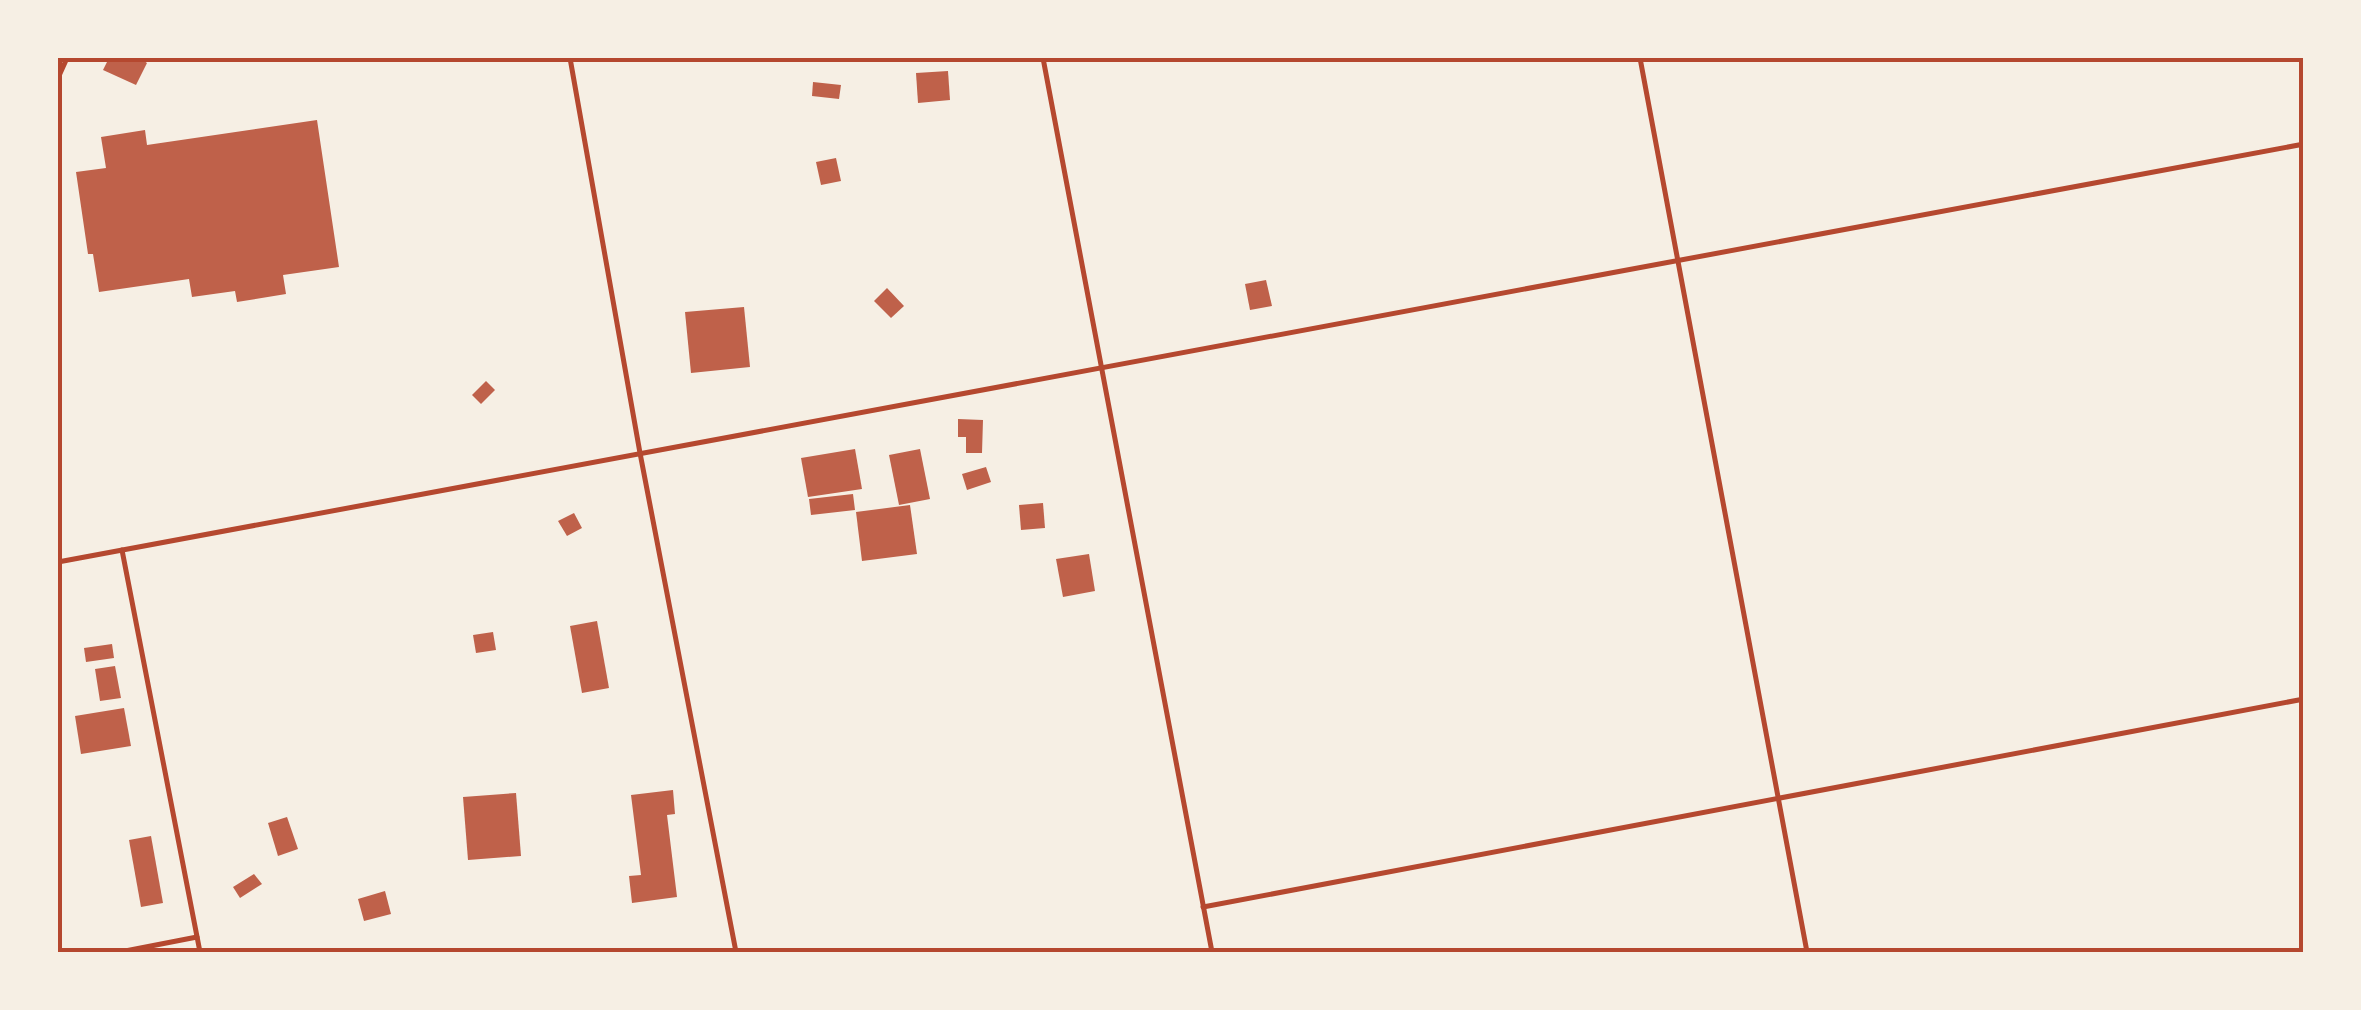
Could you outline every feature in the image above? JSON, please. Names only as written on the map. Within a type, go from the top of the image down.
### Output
[{"type":"lane","points":[[58,78],[67,58]]},
{"type":"lane","points":[[570,58],[640,453],[736,952]]},
{"type":"lane","points":[[1043,58],[1212,952]]},
{"type":"lane","points":[[1640,58],[1808,952]]},
{"type":"lane","points":[[58,562],[2304,144]]},
{"type":"lane","points":[[122,550],[200,952]]},
{"type":"lane","points":[[1203,907],[2304,699]]},
{"type":"lane","points":[[120,952],[197,937]]},
{"type":"building","points":[[109,58],[140,58],[147,63],[136,85],[103,70]]},
{"type":"building","points":[[948,71],[950,100],[918,103],[916,73]]},
{"type":"building","points":[[813,82],[841,85],[839,99],[812,96]]},
{"type":"building","points":[[317,120],[339,267],[283,275],[286,294],[237,302],[235,291],[192,297],[189,279],[99,292],[93,254],[88,254],[76,172],[106,168],[101,137],[145,130],[147,145]]},
{"type":"building","points":[[836,158],[841,181],[821,185],[816,162]]},
{"type":"building","points":[[1266,280],[1272,306],[1250,310],[1245,284]]},
{"type":"building","points":[[887,288],[904,306],[891,318],[874,301]]},
{"type":"building","points":[[744,307],[750,367],[691,373],[685,312]]},
{"type":"building","points":[[486,381],[495,390],[481,404],[472,395]]},
{"type":"building","points":[[958,419],[983,420],[982,453],[966,453],[966,437],[958,437]]},
{"type":"building","points":[[855,449],[862,489],[808,497],[801,458]]},
{"type":"building","points":[[920,449],[930,499],[899,505],[889,455]]},
{"type":"building","points":[[986,467],[991,482],[967,490],[962,474]]},
{"type":"building","points":[[853,494],[855,510],[811,515],[809,499]]},
{"type":"building","points":[[1043,503],[1045,528],[1021,530],[1019,505]]},
{"type":"building","points":[[910,505],[917,554],[862,561],[856,512]]},
{"type":"building","points":[[574,513],[582,528],[567,536],[558,521]]},
{"type":"building","points":[[1089,554],[1095,591],[1063,597],[1056,559]]},
{"type":"building","points":[[597,621],[609,688],[582,693],[570,626]]},
{"type":"building","points":[[493,632],[496,650],[476,653],[473,635]]},
{"type":"building","points":[[112,644],[114,658],[86,662],[84,648]]},
{"type":"building","points":[[115,666],[121,698],[100,701],[95,669]]},
{"type":"building","points":[[124,708],[131,746],[81,754],[75,716]]},
{"type":"building","points":[[673,790],[675,814],[667,815],[677,897],[632,903],[629,876],[641,875],[631,795]]},
{"type":"building","points":[[516,793],[521,856],[468,860],[463,797]]},
{"type":"building","points":[[287,817],[298,849],[278,856],[268,823]]},
{"type":"building","points":[[151,836],[163,903],[141,907],[129,840]]},
{"type":"building","points":[[254,874],[262,884],[240,898],[233,887]]},
{"type":"building","points":[[385,891],[391,914],[364,921],[358,899]]}]
